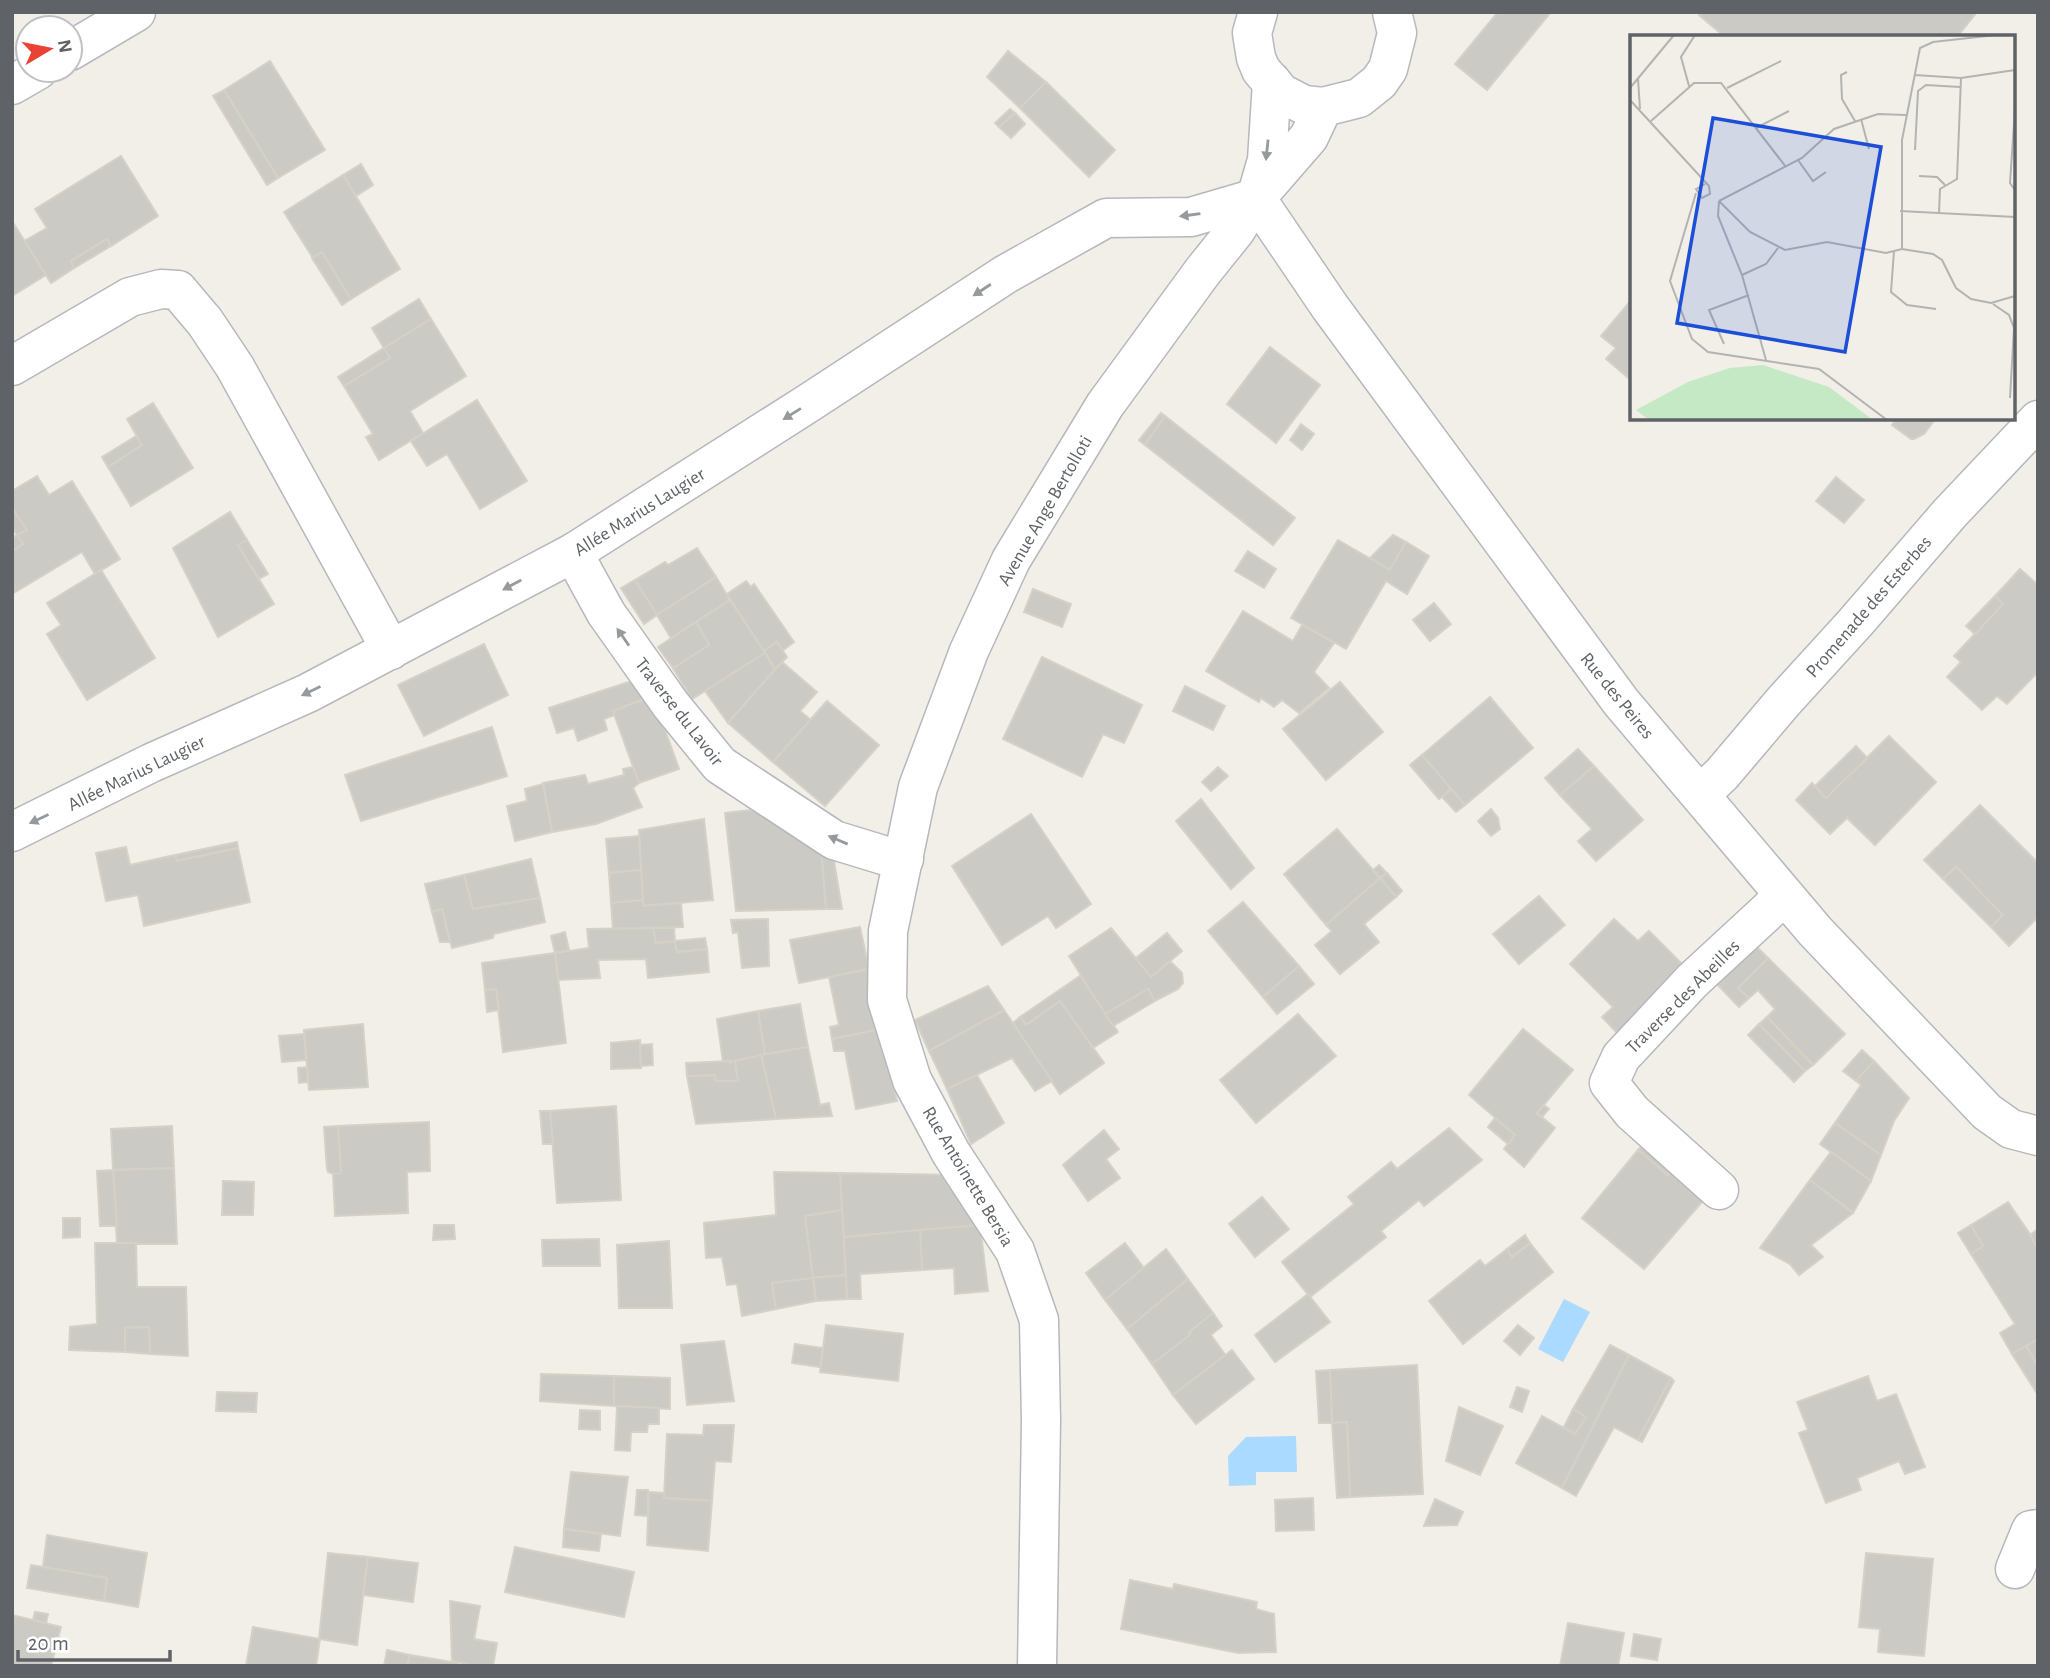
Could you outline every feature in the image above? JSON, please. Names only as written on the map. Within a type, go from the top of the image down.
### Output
[{"type":"street","points":[[84,43],[136,12]]},
{"type":"street","points":[[1246,19],[1261,70],[1282,93],[1304,104],[1323,107],[1359,98],[1379,82],[1388,69],[1400,19]]},
{"type":"street","points":[[1256,198],[1267,160],[1272,82]]},
{"type":"street","points":[[1256,198],[1309,137],[1323,107]]},
{"type":"street","name":"Allée Marius Laugier","points":[[12,832],[151,764],[307,693],[573,553],[1006,274],[1106,218],[1191,216],[1256,198]]},
{"type":"street","name":"Rue des Peires","points":[[1256,198],[1330,307],[1621,702],[1701,794],[1783,895],[1987,1112],[2011,1129],[2038,1136]]},
{"type":"street","name":"Avenue Ange Bertolloti","points":[[904,859],[918,787],[970,651],[1011,560],[1105,405],[1236,230],[1256,198]]},
{"type":"street","points":[[12,366],[130,297],[161,289],[178,290],[205,322],[235,367],[391,650]]},
{"type":"street","name":"Promenade des Esterbes","points":[[1701,794],[1856,624],[1950,513],[2032,438]]},
{"type":"street","name":"Traverse du Lavoir","points":[[573,553],[606,613],[670,705],[720,765],[834,840],[904,859]]},
{"type":"street","name":"Rue Antoinette Bersia","points":[[904,859],[888,931],[887,1000],[912,1080],[951,1153],[1015,1251],[1039,1320],[1041,1421],[1037,1666]]},
{"type":"street","name":"Traverse des Abeilles","points":[[1719,1190],[1632,1112],[1609,1083],[1621,1057],[1692,981],[1783,895]]},
{"type":"street","points":[[2015,1569],[2031,1531],[2038,1529]]},
{"type":"water","points":[[1564,1299],[1590,1312],[1563,1362],[1538,1349]]},
{"type":"water","points":[[1296,1436],[1297,1472],[1256,1472],[1256,1485],[1229,1486],[1228,1456],[1246,1437]]},
{"type":"building","points":[[1498,12],[1551,12],[1487,90],[1455,64]]},
{"type":"building","points":[[1701,12],[1976,13],[1959,35],[1723,35],[1699,15]]},
{"type":"building","points":[[1008,51],[1046,82],[1020,108],[987,77]]},
{"type":"building","points":[[270,61],[325,150],[278,178],[224,90]]},
{"type":"building","points":[[1046,82],[1115,150],[1089,177],[1020,108]]},
{"type":"building","points":[[224,90],[278,178],[267,185],[213,96]]},
{"type":"building","points":[[1010,109],[1015,113],[999,127],[995,123]]},
{"type":"building","points":[[1015,113],[1025,124],[1011,138],[999,127]]},
{"type":"building","points":[[121,156],[158,216],[111,246],[107,239],[71,261],[74,268],[51,283],[24,241],[47,228],[35,209]]},
{"type":"building","points":[[361,164],[373,185],[356,196],[343,175]]},
{"type":"building","points":[[343,175],[400,269],[351,299],[322,252],[313,258],[284,212]]},
{"type":"building","points":[[12,221],[46,275],[12,296]]},
{"type":"building","points":[[107,239],[111,246],[74,268],[71,261]]},
{"type":"building","points":[[322,252],[351,299],[342,305],[312,258]]},
{"type":"building","points":[[419,299],[431,319],[384,348],[372,328]]},
{"type":"building","points":[[1630,301],[1630,379],[1606,359],[1616,348],[1601,336]]},
{"type":"building","points":[[431,319],[466,376],[410,411],[423,433],[379,460],[366,437],[373,434],[344,386],[390,358],[384,348]]},
{"type":"building","points":[[1270,347],[1320,385],[1276,443],[1227,404]]},
{"type":"building","points":[[384,348],[390,358],[344,386],[338,377]]},
{"type":"building","points":[[477,400],[527,481],[480,509],[447,454],[427,466],[411,441]]},
{"type":"building","points":[[153,403],[193,468],[131,506],[108,467],[142,445],[127,419]]},
{"type":"building","points":[[1161,413],[1165,416],[1145,445],[1139,440]]},
{"type":"building","points":[[1165,416],[1295,518],[1273,545],[1145,445]]},
{"type":"building","points":[[1896,420],[1934,420],[1924,434],[1914,439],[1892,425]]},
{"type":"building","points":[[1301,424],[1314,434],[1302,450],[1290,440]]},
{"type":"building","points":[[136,436],[142,445],[108,467],[102,457]]},
{"type":"building","points":[[37,476],[49,495],[72,481],[120,559],[95,574],[82,552],[12,594],[12,551],[23,544],[17,535],[27,530],[12,508],[12,491]]},
{"type":"building","points":[[1836,477],[1864,500],[1844,523],[1816,501]]},
{"type":"building","points":[[12,508],[27,530],[17,535],[12,527]]},
{"type":"building","points":[[230,512],[247,540],[238,545],[274,604],[218,637],[173,548]]},
{"type":"building","points":[[17,535],[23,544],[12,551],[12,538]]},
{"type":"building","points":[[1393,535],[1406,542],[1390,570],[1370,558]]},
{"type":"building","points":[[247,540],[268,574],[259,579],[238,545]]},
{"type":"building","points":[[1338,540],[1390,570],[1406,542],[1429,556],[1407,594],[1386,581],[1346,649],[1291,618]]},
{"type":"building","points":[[697,548],[716,577],[657,615],[635,580],[665,562],[668,565]]},
{"type":"building","points":[[1248,551],[1276,569],[1264,588],[1235,571]]},
{"type":"building","points":[[2020,569],[2038,585],[2038,672],[2007,704],[1997,696],[1982,710],[1947,677],[1961,662],[1954,656],[2003,604],[1995,596]]},
{"type":"building","points":[[101,570],[155,658],[87,700],[47,634],[61,625],[47,603]]},
{"type":"building","points":[[716,577],[730,600],[671,638],[657,615]]},
{"type":"building","points":[[635,580],[657,615],[644,624],[621,588]]},
{"type":"building","points":[[746,581],[751,587],[754,584],[794,642],[782,651],[777,642],[764,651],[727,594]]},
{"type":"building","points":[[1033,589],[1071,604],[1062,627],[1024,612]]},
{"type":"building","points":[[1995,596],[2003,604],[1975,634],[1966,626]]},
{"type":"building","points":[[730,600],[765,653],[692,699],[673,668],[709,645],[696,622]]},
{"type":"building","points":[[1434,603],[1451,624],[1430,641],[1413,620]]},
{"type":"building","points":[[1243,611],[1293,641],[1302,625],[1334,643],[1314,672],[1329,688],[1299,713],[1282,700],[1274,707],[1261,698],[1259,702],[1206,671]]},
{"type":"building","points":[[696,622],[709,645],[673,668],[658,647]]},
{"type":"building","points":[[777,642],[787,657],[775,669],[764,651]]},
{"type":"building","points":[[484,644],[508,695],[424,736],[398,685]]},
{"type":"building","points":[[765,653],[775,669],[728,723],[705,691]]},
{"type":"building","points":[[1042,657],[1142,705],[1124,743],[1103,734],[1082,777],[1003,739]]},
{"type":"building","points":[[782,662],[817,692],[800,711],[811,720],[773,762],[728,723]]},
{"type":"building","points":[[641,678],[647,698],[613,711],[615,715],[604,719],[607,730],[578,741],[574,728],[557,733],[549,708]]},
{"type":"building","points":[[1340,682],[1383,732],[1326,780],[1283,729]]},
{"type":"building","points":[[1185,686],[1225,706],[1213,730],[1173,711]]},
{"type":"building","points":[[653,696],[679,769],[639,783],[613,711]]},
{"type":"building","points":[[1490,697],[1533,748],[1465,805],[1422,755]]},
{"type":"building","points":[[827,701],[879,745],[825,806],[773,762]]},
{"type":"building","points":[[492,727],[507,776],[361,821],[345,775]]},
{"type":"building","points":[[1889,736],[1936,782],[1875,845],[1847,818],[1830,834],[1796,800],[1812,783],[1826,798]]},
{"type":"building","points":[[1856,746],[1867,758],[1826,798],[1815,786]]},
{"type":"building","points":[[1578,749],[1594,766],[1560,795],[1545,778]]},
{"type":"building","points":[[1422,755],[1451,789],[1439,799],[1410,765]]},
{"type":"building","points":[[1594,766],[1643,820],[1596,861],[1578,841],[1592,829],[1560,795]]},
{"type":"building","points":[[633,767],[639,783],[633,788],[642,807],[596,824],[552,832],[543,783],[585,775],[588,784],[624,775],[623,769]]},
{"type":"building","points":[[1218,767],[1228,776],[1211,791],[1202,782]]},
{"type":"building","points":[[543,784],[552,832],[515,841],[507,806],[527,801],[525,789]]},
{"type":"building","points":[[1451,789],[1465,805],[1456,812],[1442,797]]},
{"type":"building","points":[[1201,799],[1254,868],[1231,889],[1176,821]]},
{"type":"building","points":[[1980,805],[2038,863],[2038,917],[2009,946],[1991,927],[2003,915],[1956,867],[1943,879],[1924,860]]},
{"type":"building","points":[[760,809],[821,845],[826,909],[736,911],[725,813]]},
{"type":"building","points":[[1491,809],[1498,818],[1500,829],[1491,836],[1478,821]]},
{"type":"building","points":[[1031,814],[1091,904],[1056,928],[1048,916],[1002,945],[952,866]]},
{"type":"building","points":[[704,819],[713,900],[643,906],[639,830]]},
{"type":"building","points":[[1337,829],[1380,878],[1326,925],[1284,874]]},
{"type":"building","points":[[639,836],[641,870],[609,873],[606,839]]},
{"type":"building","points":[[237,842],[238,848],[177,861],[175,855]]},
{"type":"building","points":[[821,845],[833,855],[842,909],[826,909]]},
{"type":"building","points":[[126,847],[130,865],[175,855],[177,861],[238,848],[250,902],[144,926],[138,895],[106,901],[96,853]]},
{"type":"building","points":[[531,859],[540,898],[473,909],[464,875]]},
{"type":"building","points":[[1379,865],[1387,873],[1380,878],[1373,870]]},
{"type":"building","points":[[1956,867],[2003,915],[1991,927],[1943,879]]},
{"type":"building","points":[[641,870],[643,900],[611,903],[609,873]]},
{"type":"building","points":[[1387,873],[1402,891],[1396,897],[1380,878]]},
{"type":"building","points":[[464,875],[473,909],[540,898],[545,922],[494,934],[493,938],[452,948],[442,909],[432,912],[425,884]]},
{"type":"building","points":[[1380,878],[1396,897],[1364,924],[1379,942],[1340,974],[1315,945],[1332,931],[1326,925]]},
{"type":"building","points":[[1539,896],[1565,925],[1519,964],[1493,934]]},
{"type":"building","points":[[643,900],[643,906],[681,903],[683,927],[613,929],[611,903]]},
{"type":"building","points":[[1243,902],[1299,966],[1263,997],[1208,931]]},
{"type":"building","points":[[442,909],[450,942],[440,942],[432,912]]},
{"type":"building","points":[[768,919],[769,966],[742,968],[738,932],[733,933],[731,920]]},
{"type":"building","points":[[1614,919],[1638,941],[1649,931],[1687,969],[1619,1035],[1602,1017],[1613,1007],[1570,964]]},
{"type":"building","points":[[860,927],[869,969],[799,983],[790,940]]},
{"type":"building","points":[[653,928],[656,943],[675,941],[677,952],[707,949],[709,972],[648,978],[646,959],[598,960],[600,978],[558,980],[555,953],[589,948],[587,929]]},
{"type":"building","points":[[653,928],[674,928],[675,941],[656,943]]},
{"type":"building","points":[[1111,928],[1151,977],[1170,961],[1182,973],[1183,983],[1178,989],[1155,1001],[1148,989],[1105,1014],[1069,956]]},
{"type":"building","points":[[565,932],[569,950],[555,953],[551,936]]},
{"type":"building","points":[[1167,933],[1182,951],[1151,977],[1136,958]]},
{"type":"building","points":[[705,938],[707,949],[677,952],[675,941]]},
{"type":"building","points":[[1753,943],[1768,958],[1738,988],[1749,998],[1739,1007],[1714,981]]},
{"type":"building","points":[[555,953],[566,1043],[503,1052],[496,989],[485,990],[482,963]]},
{"type":"building","points":[[1768,958],[1845,1034],[1813,1065],[1767,1017],[1775,1009],[1758,990],[1749,998],[1738,988]]},
{"type":"building","points":[[1299,966],[1314,984],[1277,1014],[1263,997]]},
{"type":"building","points":[[869,969],[881,1029],[832,1039],[830,1027],[839,1025],[829,977]]},
{"type":"building","points":[[1080,976],[1118,1032],[1093,1048],[1060,1001],[1026,1025],[1020,1017]]},
{"type":"building","points":[[988,986],[1004,1010],[929,1051],[915,1020]]},
{"type":"building","points":[[496,989],[499,1010],[487,1012],[485,990]]},
{"type":"building","points":[[1148,989],[1155,1001],[1113,1026],[1105,1014]]},
{"type":"building","points":[[1060,1001],[1104,1063],[1060,1094],[1013,1023],[1020,1017],[1026,1025]]},
{"type":"building","points":[[800,1004],[808,1047],[765,1055],[758,1011]]},
{"type":"building","points":[[1004,1010],[1052,1081],[1035,1091],[1012,1058],[947,1089],[929,1051]]},
{"type":"building","points":[[758,1011],[765,1055],[730,1063],[723,1062],[717,1019]]},
{"type":"building","points":[[1298,1014],[1336,1056],[1256,1123],[1220,1080]]},
{"type":"building","points":[[1767,1017],[1813,1065],[1805,1071],[1759,1024]]},
{"type":"building","points":[[363,1024],[368,1087],[309,1090],[304,1030]]},
{"type":"building","points":[[1759,1024],[1805,1071],[1794,1082],[1748,1035]]},
{"type":"building","points":[[881,1029],[897,1101],[856,1109],[845,1051],[834,1051],[832,1039]]},
{"type":"building","points":[[1523,1029],[1573,1070],[1537,1113],[1555,1128],[1524,1167],[1504,1149],[1515,1135],[1469,1095]]},
{"type":"building","points":[[304,1034],[306,1060],[282,1062],[279,1036]]},
{"type":"building","points":[[640,1040],[641,1068],[611,1069],[611,1043]]},
{"type":"building","points":[[652,1044],[653,1065],[641,1066],[640,1045]]},
{"type":"building","points":[[808,1047],[820,1105],[829,1103],[832,1116],[776,1119],[761,1055]]},
{"type":"building","points":[[1862,1050],[1874,1061],[1856,1081],[1843,1071]]},
{"type":"building","points":[[761,1055],[776,1119],[696,1124],[687,1076],[715,1075],[716,1081],[738,1081],[735,1061]]},
{"type":"building","points":[[735,1061],[738,1081],[716,1081],[715,1075],[687,1076],[686,1063]]},
{"type":"building","points":[[1874,1061],[1909,1098],[1894,1121],[1881,1155],[1835,1123],[1861,1085],[1856,1081]]},
{"type":"building","points":[[307,1067],[308,1082],[299,1083],[298,1068]]},
{"type":"building","points":[[977,1075],[1004,1123],[971,1144],[947,1089]]},
{"type":"building","points":[[1544,1105],[1549,1109],[1542,1117],[1537,1113]]},
{"type":"building","points":[[616,1106],[621,1200],[557,1203],[550,1111]]},
{"type":"building","points":[[540,1111],[550,1111],[553,1144],[543,1144]]},
{"type":"building","points":[[1495,1118],[1515,1135],[1508,1144],[1488,1127]]},
{"type":"building","points":[[429,1122],[430,1171],[407,1172],[408,1213],[335,1216],[333,1174],[341,1173],[338,1126]]},
{"type":"building","points":[[1835,1123],[1881,1155],[1871,1181],[1820,1144]]},
{"type":"building","points":[[172,1126],[174,1168],[113,1170],[111,1129]]},
{"type":"building","points":[[338,1126],[341,1173],[333,1174],[327,1169],[324,1127]]},
{"type":"building","points":[[1449,1128],[1482,1160],[1424,1206],[1419,1200],[1381,1231],[1386,1237],[1310,1297],[1282,1262],[1354,1204],[1348,1197],[1391,1162],[1397,1169]]},
{"type":"building","points":[[1104,1130],[1119,1149],[1106,1159],[1120,1178],[1088,1201],[1063,1165]]},
{"type":"building","points":[[1644,1144],[1674,1168],[1668,1175],[1638,1150]]},
{"type":"building","points":[[1638,1150],[1668,1175],[1674,1168],[1707,1196],[1644,1269],[1582,1218]]},
{"type":"building","points":[[1831,1152],[1871,1181],[1853,1213],[1810,1180]]},
{"type":"building","points":[[174,1168],[177,1244],[117,1244],[113,1170]]},
{"type":"building","points":[[113,1170],[117,1226],[100,1226],[97,1171]]},
{"type":"building","points":[[774,1172],[840,1173],[842,1210],[805,1216],[813,1278],[772,1283],[776,1309],[742,1316],[737,1284],[727,1285],[722,1257],[706,1258],[704,1223],[776,1215]]},
{"type":"building","points":[[840,1173],[958,1175],[980,1225],[844,1237]]},
{"type":"building","points":[[1810,1180],[1853,1213],[1811,1245],[1823,1257],[1799,1275],[1790,1264],[1760,1248]]},
{"type":"building","points":[[223,1181],[254,1182],[253,1215],[222,1215]]},
{"type":"building","points":[[1262,1197],[1289,1229],[1255,1257],[1229,1224]]},
{"type":"building","points":[[2008,1202],[2038,1246],[2038,1339],[2012,1354],[2000,1333],[2015,1324],[1971,1254],[1983,1246],[1971,1225]]},
{"type":"building","points":[[842,1210],[846,1275],[813,1278],[805,1216]]},
{"type":"building","points":[[63,1218],[80,1218],[80,1237],[63,1238]]},
{"type":"building","points":[[434,1225],[454,1225],[455,1239],[433,1240]]},
{"type":"building","points":[[980,1225],[988,1291],[955,1294],[954,1268],[922,1270],[920,1230]]},
{"type":"building","points":[[1971,1225],[1983,1246],[1971,1254],[1958,1233]]},
{"type":"building","points":[[2038,1229],[2038,1246],[2037,1247],[2030,1235]]},
{"type":"building","points":[[920,1230],[922,1270],[860,1274],[861,1299],[847,1299],[844,1237]]},
{"type":"building","points":[[1525,1235],[1530,1243],[1512,1257],[1507,1249]]},
{"type":"building","points":[[599,1239],[600,1266],[543,1266],[542,1240]]},
{"type":"building","points":[[669,1241],[672,1308],[619,1308],[617,1245]]},
{"type":"building","points":[[95,1243],[136,1243],[137,1287],[186,1287],[188,1356],[150,1354],[149,1327],[125,1328],[125,1352],[69,1350],[70,1327],[97,1324]]},
{"type":"building","points":[[1125,1243],[1144,1268],[1105,1300],[1086,1273]]},
{"type":"building","points":[[1530,1243],[1553,1272],[1463,1344],[1429,1301],[1480,1260],[1485,1266],[1507,1249],[1512,1257]]},
{"type":"building","points":[[1166,1249],[1188,1279],[1127,1329],[1105,1300]]},
{"type":"building","points":[[846,1275],[847,1299],[816,1301],[813,1278]]},
{"type":"building","points":[[813,1278],[816,1301],[776,1309],[772,1283]]},
{"type":"building","points":[[1188,1279],[1213,1313],[1152,1364],[1127,1329]]},
{"type":"building","points":[[1308,1294],[1330,1322],[1275,1362],[1255,1335]]},
{"type":"building","points":[[1213,1313],[1222,1326],[1211,1335],[1226,1356],[1173,1395],[1152,1364]]},
{"type":"building","points":[[826,1325],[903,1334],[898,1381],[820,1372]]},
{"type":"building","points":[[1518,1325],[1534,1338],[1520,1355],[1504,1341]]},
{"type":"building","points":[[149,1327],[150,1354],[125,1352],[125,1328]]},
{"type":"building","points":[[2038,1339],[2038,1366],[2026,1346]]},
{"type":"building","points":[[724,1341],[734,1401],[687,1405],[681,1345]]},
{"type":"building","points":[[795,1344],[823,1348],[820,1367],[792,1363]]},
{"type":"building","points":[[1610,1345],[1629,1355],[1562,1488],[1516,1463],[1542,1416],[1575,1434],[1586,1417],[1573,1409]]},
{"type":"building","points":[[2026,1346],[2038,1366],[2038,1395],[2012,1354]]},
{"type":"building","points":[[1232,1350],[1254,1379],[1196,1424],[1173,1395]]},
{"type":"building","points":[[1629,1355],[1671,1378],[1638,1440],[1614,1427],[1576,1496],[1562,1488]]},
{"type":"building","points":[[1417,1365],[1423,1494],[1350,1497],[1347,1422],[1332,1423],[1330,1370]]},
{"type":"building","points":[[1330,1370],[1332,1423],[1319,1423],[1316,1371]]},
{"type":"building","points":[[541,1374],[614,1376],[614,1406],[540,1401]]},
{"type":"building","points":[[614,1376],[670,1378],[670,1409],[614,1406]]},
{"type":"building","points":[[1868,1376],[1877,1401],[1896,1394],[1925,1467],[1905,1474],[1899,1461],[1857,1478],[1861,1490],[1826,1503],[1799,1433],[1808,1430],[1797,1402]]},
{"type":"building","points":[[1671,1378],[1674,1381],[1642,1442],[1638,1440]]},
{"type":"building","points":[[1517,1387],[1529,1391],[1522,1412],[1510,1407]]},
{"type":"building","points":[[217,1392],[257,1393],[256,1412],[216,1411]]},
{"type":"building","points":[[617,1406],[659,1408],[659,1424],[648,1424],[647,1432],[631,1432],[630,1451],[615,1450]]},
{"type":"building","points":[[1459,1407],[1503,1426],[1480,1475],[1446,1461]]},
{"type":"building","points":[[1573,1409],[1586,1417],[1575,1434],[1564,1427]]},
{"type":"building","points":[[580,1410],[600,1411],[600,1430],[579,1429]]},
{"type":"building","points":[[1347,1422],[1350,1497],[1337,1498],[1332,1423]]},
{"type":"building","points":[[704,1425],[734,1425],[731,1462],[715,1461],[712,1501],[664,1498],[667,1434],[703,1435]]},
{"type":"building","points":[[571,1472],[628,1477],[620,1536],[564,1529]]},
{"type":"building","points":[[637,1490],[648,1490],[648,1516],[635,1515]]},
{"type":"building","points":[[649,1492],[664,1493],[664,1498],[712,1501],[708,1551],[647,1545]]},
{"type":"building","points":[[1313,1498],[1314,1530],[1276,1531],[1275,1500]]},
{"type":"building","points":[[1435,1499],[1463,1512],[1457,1525],[1424,1526]]},
{"type":"building","points":[[564,1529],[601,1534],[599,1551],[563,1547]]},
{"type":"building","points":[[47,1535],[147,1553],[138,1607],[104,1601],[107,1578],[43,1567]]},
{"type":"building","points":[[515,1547],[634,1572],[624,1617],[505,1592]]},
{"type":"building","points":[[328,1553],[368,1557],[357,1645],[319,1639]]},
{"type":"building","points":[[1866,1553],[1933,1559],[1924,1656],[1878,1652],[1880,1629],[1859,1627]]},
{"type":"building","points":[[368,1557],[418,1563],[413,1602],[363,1595]]},
{"type":"building","points":[[31,1565],[107,1578],[104,1601],[27,1588]]},
{"type":"building","points":[[1130,1580],[1173,1589],[1174,1584],[1257,1602],[1256,1609],[1274,1614],[1276,1652],[1238,1653],[1121,1629]]},
{"type":"building","points":[[450,1601],[480,1606],[474,1639],[497,1643],[493,1666],[452,1661]]},
{"type":"building","points":[[35,1612],[48,1614],[46,1623],[33,1620]]},
{"type":"building","points":[[12,1615],[61,1627],[51,1666],[12,1666]]},
{"type":"building","points":[[1568,1623],[1624,1633],[1618,1666],[1560,1666]]},
{"type":"building","points":[[253,1627],[320,1639],[316,1666],[246,1666]]},
{"type":"building","points":[[1634,1634],[1661,1639],[1657,1660],[1631,1656]]},
{"type":"building","points":[[387,1650],[410,1655],[407,1666],[384,1666]]},
{"type":"building","points":[[410,1655],[458,1663],[457,1666],[407,1666]]}]
